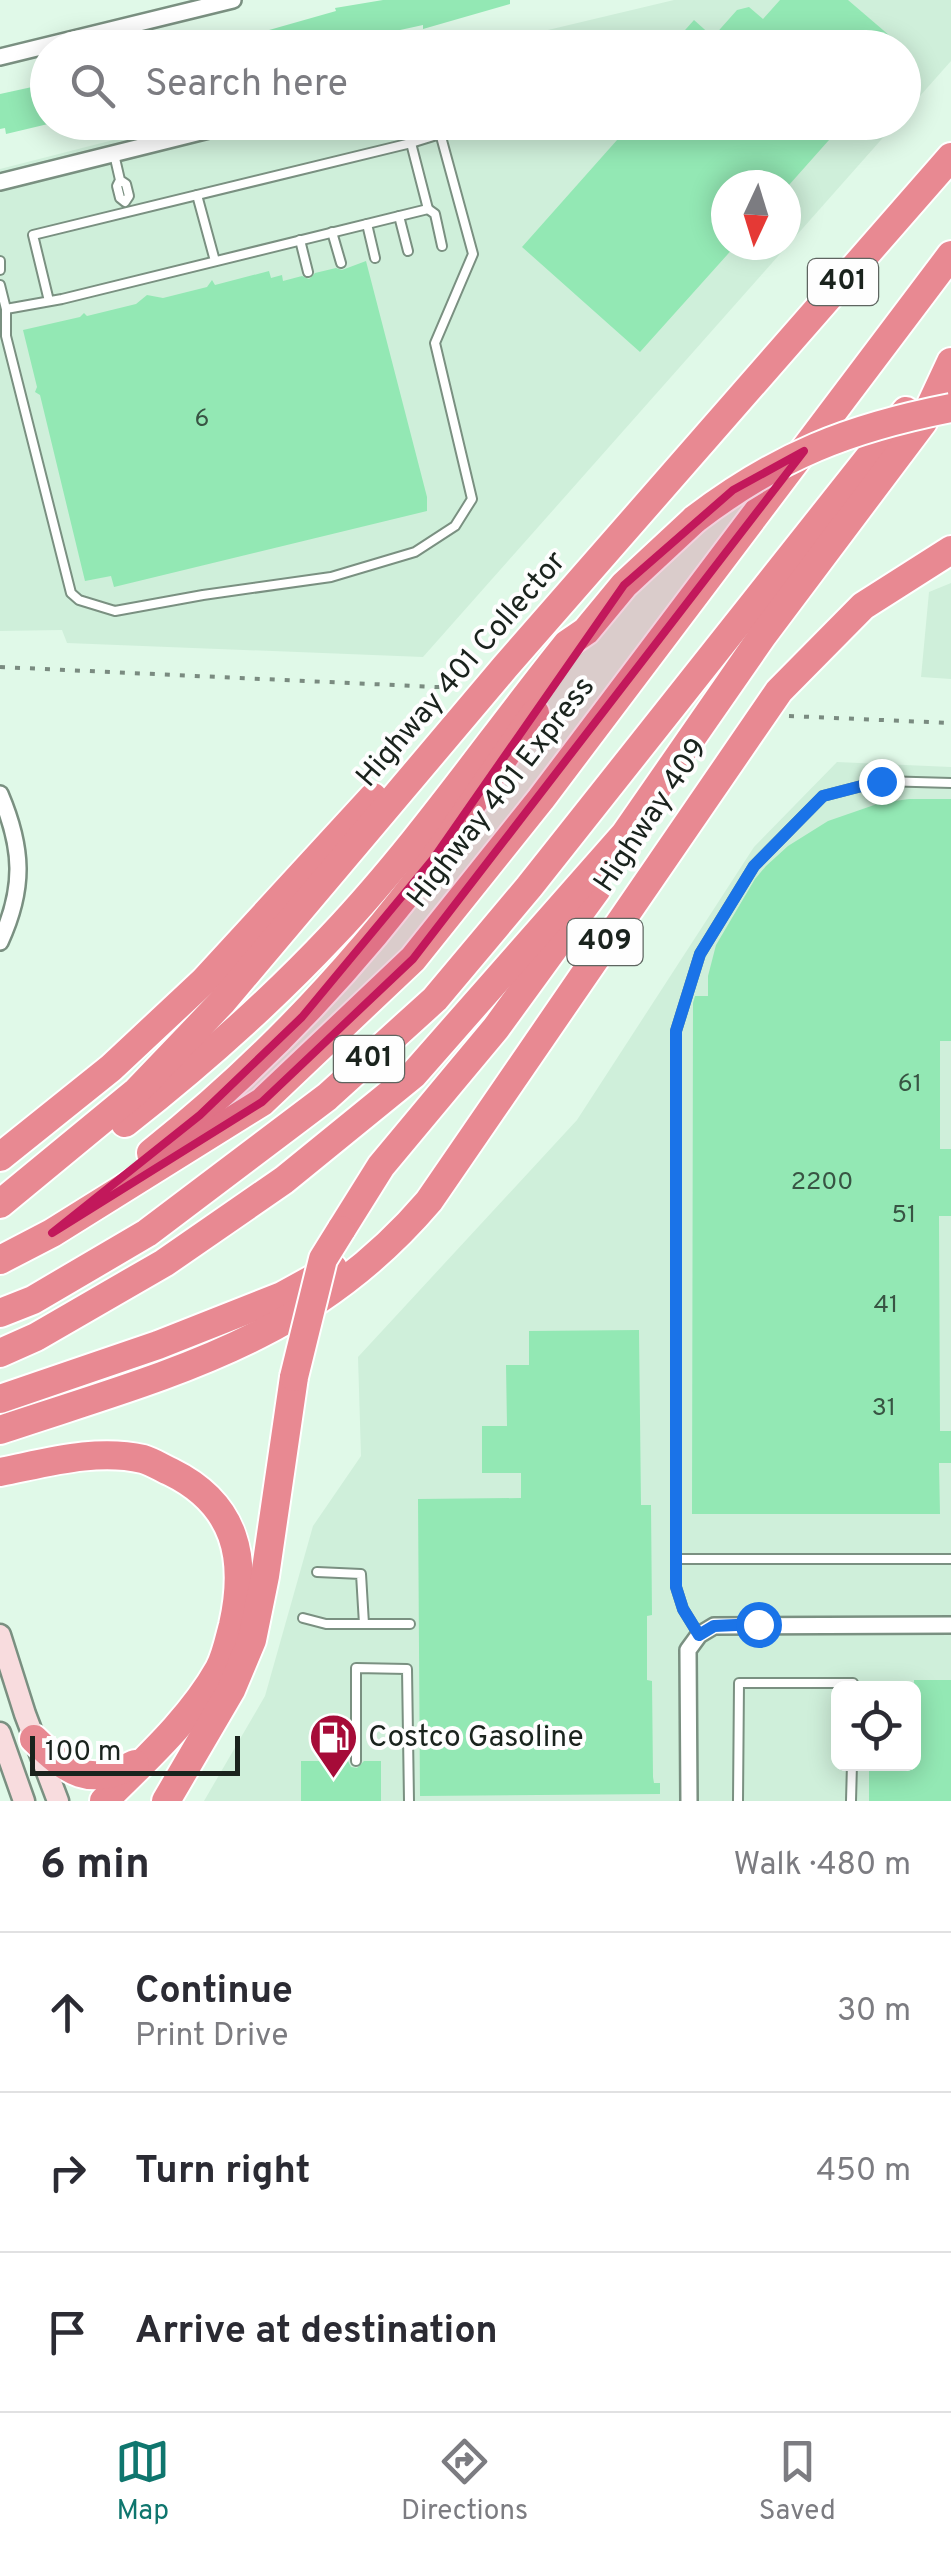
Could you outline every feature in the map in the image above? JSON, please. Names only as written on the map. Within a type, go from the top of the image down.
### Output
[{"type":"highway","name":"Highway 401 Collector","points":[[0,1206],[137,1091],[223,1001],[472,706],[951,156]]},
{"type":"highway","name":"Highway 401 Express","points":[[0,1260],[52,1233],[262,1102],[413,960],[541,800],[951,255]]},
{"type":"highway","name":"401","points":[[0,1353],[36,1337],[164,1263],[284,1180],[413,1075],[625,834],[763,635],[923,422],[951,358]]},
{"type":"highway","name":"401","points":[[0,1314],[32,1300],[162,1222],[327,1098],[435,999],[951,358]]},
{"type":"highway","points":[[0,1206],[106,1139],[213,1053],[335,934],[567,644],[586,631],[624,585],[695,519],[734,490],[798,454],[885,422],[951,408]]},
{"type":"highway","name":"Highway 409","points":[[454,1162],[779,691],[864,606],[951,550]]},
{"type":"highway","points":[[52,1233],[200,1115],[302,1016],[433,858],[578,650],[586,631]]},
{"type":"highway","points":[[0,1157],[111,1068],[204,981],[440,722],[472,706]]},
{"type":"highway","points":[[166,1801],[231,1690],[252,1640],[294,1377],[322,1259],[381,1166],[496,1028],[593,896],[625,834]]},
{"type":"highway","points":[[0,1398],[158,1345],[282,1296],[323,1275],[367,1245],[454,1162]]},
{"type":"highway","points":[[0,1430],[152,1381],[232,1350],[279,1326],[356,1274],[400,1234],[429,1201],[454,1162]]},
{"type":"highway","points":[[0,1472],[109,1455],[146,1460],[206,1493],[222,1513],[236,1542],[240,1577],[230,1640],[220,1666],[204,1692],[150,1756],[104,1801]]},
{"type":"highway","points":[[34,1739],[73,1772],[87,1775],[105,1776],[150,1756]]},
{"type":"main road","points":[[0,1636],[58,1801]]},
{"type":"main road","points":[[0,1733],[24,1801]]},
{"type":"street","points":[[110,30],[233,0]]},
{"type":"street","points":[[0,57],[30,50]]},
{"type":"street","points":[[0,182],[170,140]]},
{"type":"street","points":[[0,794],[19,849],[20,876],[8,926],[0,942]]},
{"type":"street","points":[[689,1801],[688,1650],[699,1635],[714,1626],[729,1625],[951,1625]]},
{"type":"lane","points":[[49,301],[33,235],[127,207],[198,195],[421,140]]},
{"type":"lane","points":[[0,285],[6,309],[6,336],[29,428],[71,593],[79,600],[115,611],[203,594],[330,577],[415,552],[454,526],[472,498],[435,343],[473,254],[442,140]]},
{"type":"lane","points":[[412,143],[428,209],[434,214],[442,246]]},
{"type":"lane","points":[[114,154],[120,180],[117,186],[127,207]]},
{"type":"lane","points":[[198,195],[215,261]]},
{"type":"lane","points":[[6,309],[428,209]]},
{"type":"lane","points":[[399,216],[408,251]]},
{"type":"lane","points":[[367,224],[376,258]]},
{"type":"lane","points":[[332,232],[341,264]]},
{"type":"lane","points":[[300,240],[308,272]]},
{"type":"lane","points":[[0,261],[0,270]]},
{"type":"lane","points":[[699,1635],[683,1609],[676,1587],[676,1031],[700,954],[754,866],[823,796],[881,781],[951,783]]},
{"type":"lane","points":[[676,1559],[951,1559]]},
{"type":"lane","points":[[317,1572],[361,1574],[364,1624]]},
{"type":"lane","points":[[303,1618],[326,1624],[410,1624]]},
{"type":"lane","points":[[356,1761],[356,1668],[407,1669],[408,1801]]},
{"type":"lane","points":[[738,1801],[739,1683],[831,1683]]},
{"type":"lane","points":[[852,1771],[852,1801]]},
{"type":"highlighted area","points":[[804,451],[413,959],[262,1102],[52,1233],[200,1115],[302,1017],[433,859],[624,585],[733,490]]},
{"type":"shaded area","points":[[674,0],[951,0],[951,61],[921,95],[921,30],[548,30]]},
{"type":"shaded area","points":[[113,140],[881,140],[801,230],[801,170],[711,170],[711,260],[775,260],[423,657],[67,643],[62,630],[0,631],[0,169]]},
{"type":"shaded area","points":[[951,583],[951,679],[921,677],[929,592]]},
{"type":"shaded area","points":[[837,762],[951,767],[951,1801],[204,1801],[265,1696],[313,1526],[361,1456],[358,1357],[577,1120],[754,847]]},
{"type":"building","points":[[383,0],[510,0],[510,4],[423,29],[423,25],[400,30],[269,30],[336,11],[335,8]]},
{"type":"building","points":[[780,0],[848,0],[883,30],[719,30],[737,10],[749,7],[763,19]]},
{"type":"building","points":[[694,20],[705,30],[685,30]]},
{"type":"building","points":[[30,87],[30,128],[6,134],[5,128],[0,129],[0,94]]},
{"type":"building","points":[[617,140],[829,140],[801,172],[711,170],[711,260],[723,260],[640,352],[522,247]]},
{"type":"building","points":[[366,261],[427,497],[427,511],[114,587],[111,576],[85,581],[40,395],[35,392],[23,330],[136,304],[147,295],[163,298],[207,287],[212,280],[215,285],[269,271],[271,278],[282,275],[283,281],[302,276],[309,279],[315,273],[342,270]]},
{"type":"building","points":[[951,799],[951,1041],[940,1041],[940,1149],[951,1149],[951,1216],[939,1216],[940,1431],[951,1431],[951,1463],[939,1463],[940,1514],[692,1514],[695,996],[708,996],[708,976],[716,945],[766,866],[788,846],[828,821],[880,803]]},
{"type":"building","points":[[639,1330],[641,1505],[651,1505],[652,1615],[647,1616],[647,1680],[652,1681],[653,1777],[654,1783],[660,1783],[660,1794],[420,1796],[418,1499],[521,1498],[521,1473],[482,1473],[482,1426],[507,1426],[506,1365],[529,1365],[529,1331]]},
{"type":"building","points":[[951,1680],[951,1801],[869,1801],[869,1771],[921,1771],[921,1681],[914,1681]]},
{"type":"building","points":[[301,1761],[348,1761],[357,1768],[364,1761],[381,1761],[381,1801],[301,1801]]},
{"type":"railway","points":[[0,667],[459,688]]},
{"type":"railway","points":[[789,716],[951,723]]},
{"type":"place","name":"Costco Gasoline","points":[[333,1780]]},
{"type":"route","points":[[758,1624],[714,1626],[699,1635],[683,1609],[676,1587],[676,1031],[700,954],[754,866],[823,796],[881,781]]}]
